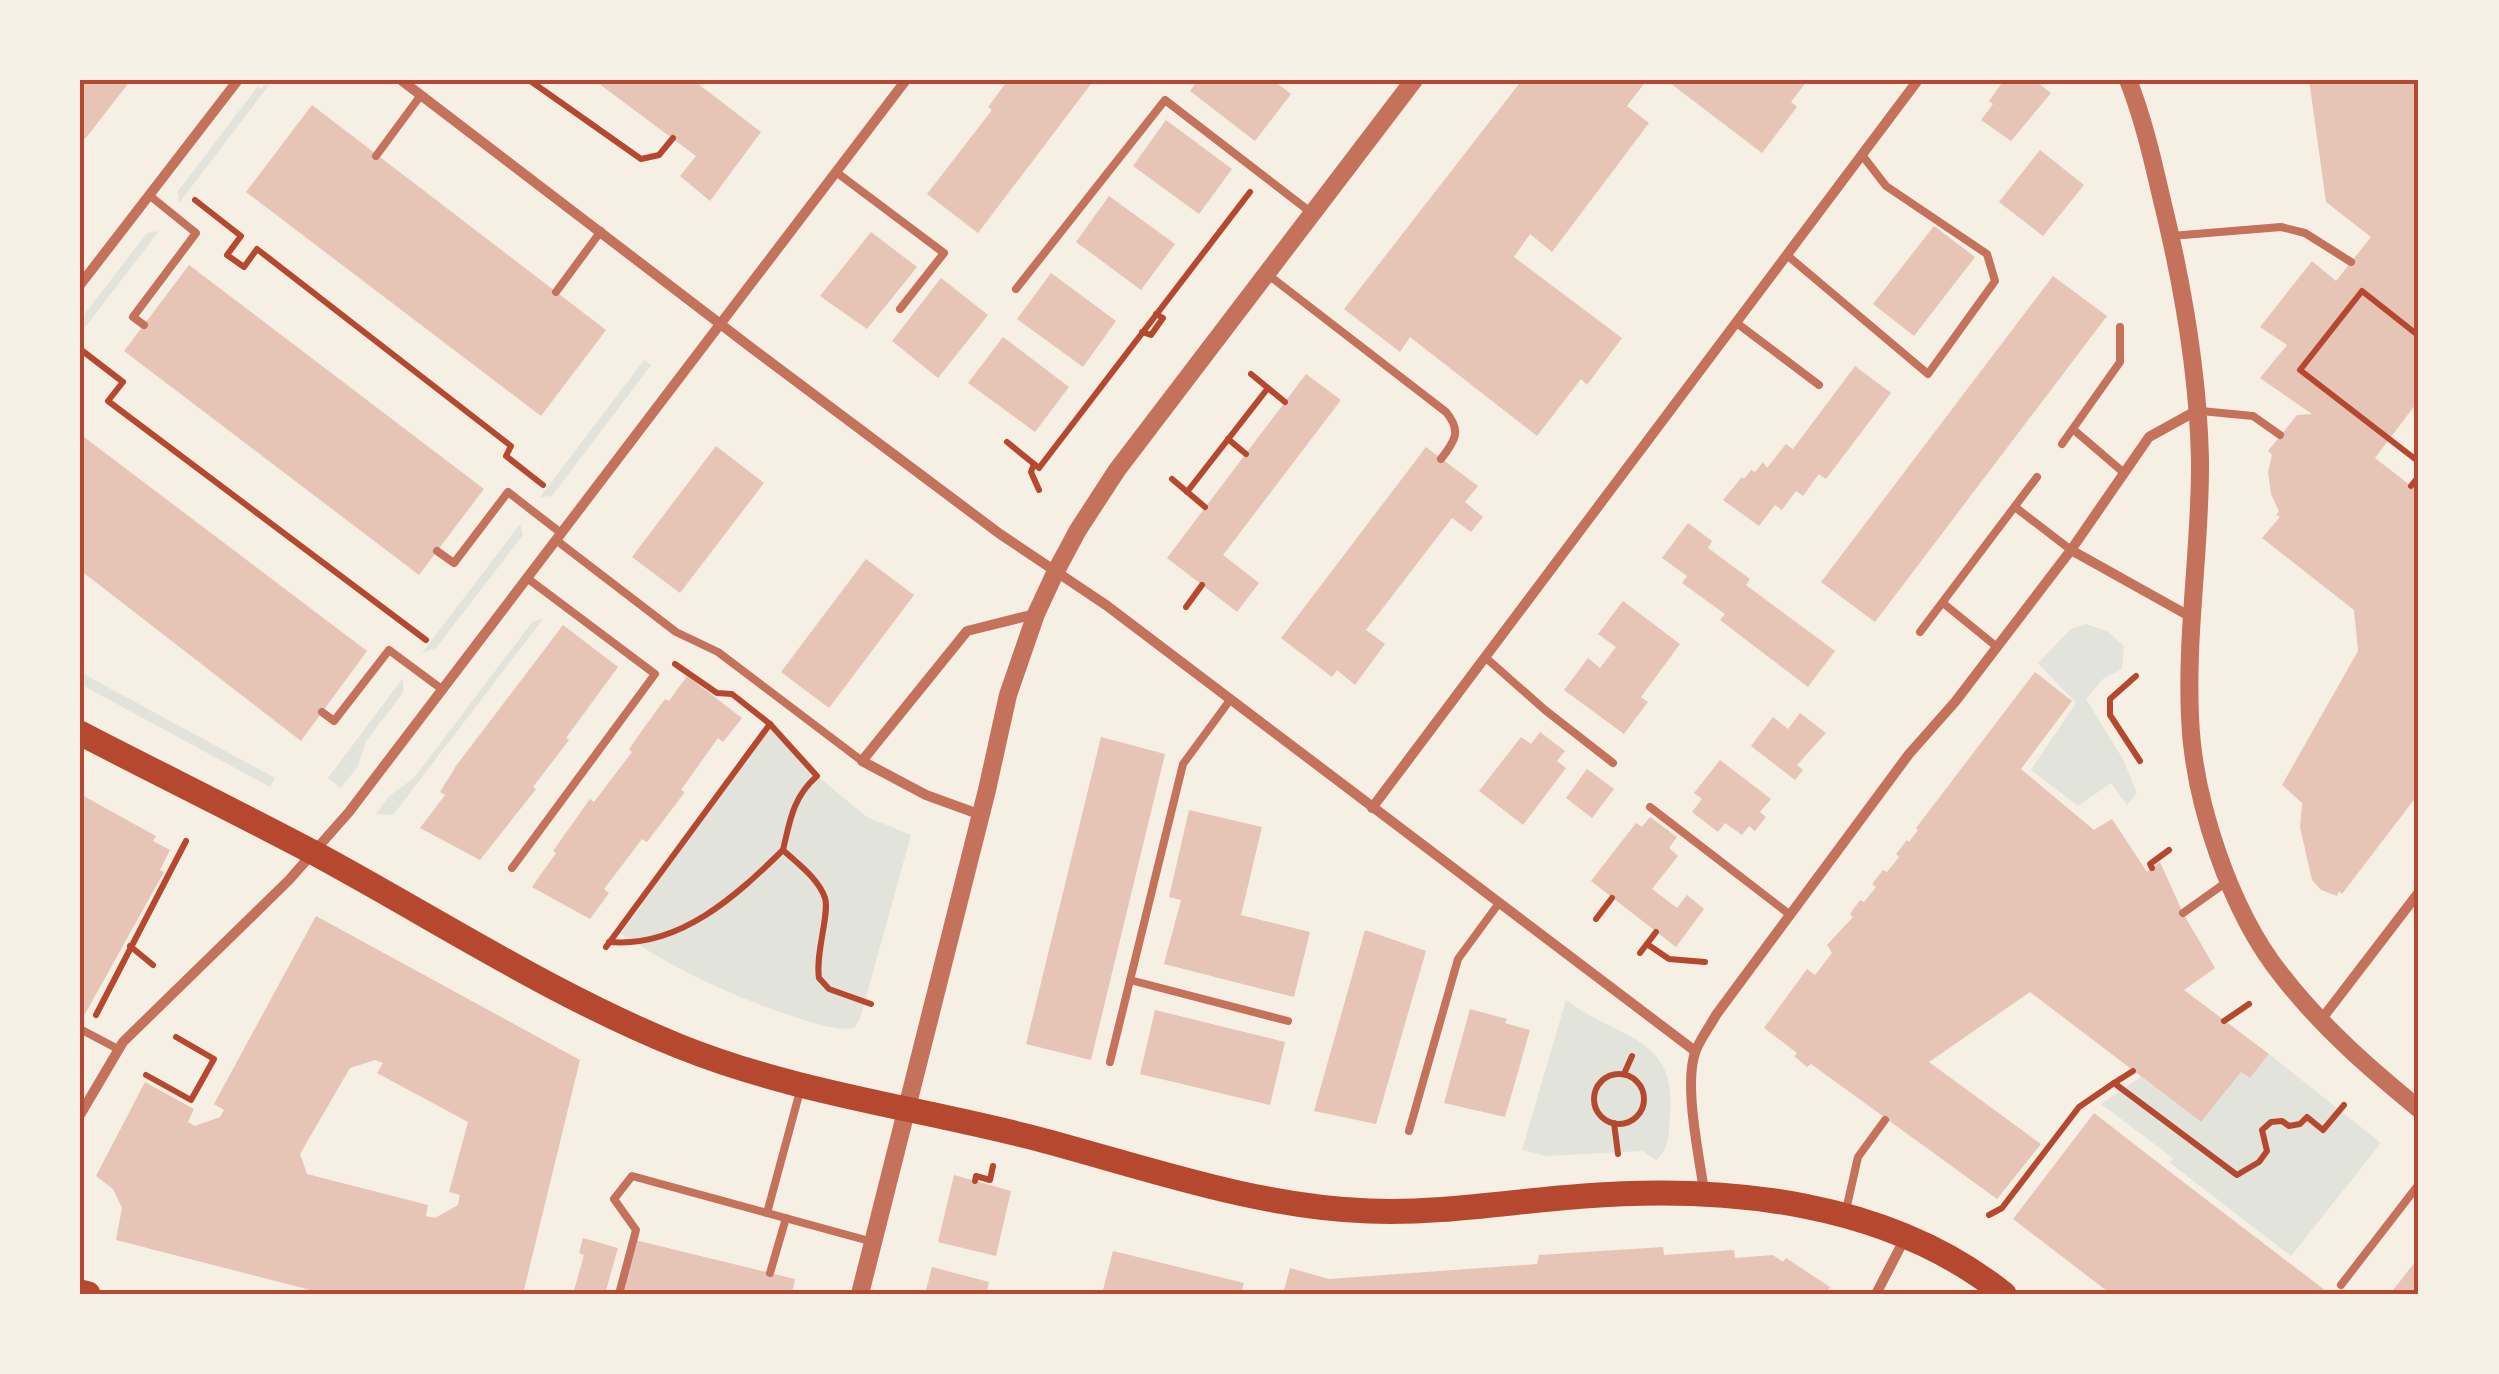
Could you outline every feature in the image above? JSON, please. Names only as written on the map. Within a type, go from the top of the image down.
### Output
[{"type":"main road","points":[[80,733],[314,853],[619,1020],[730,1065],[801,1086],[967,1120],[1232,1190],[1365,1212],[1418,1212],[1633,1192],[1704,1192],[1767,1199],[1844,1216],[1905,1237],[1959,1261],[2004,1294]]},
{"type":"main road","points":[[80,1292],[88,1294]]},
{"type":"street","points":[[80,285],[238,80]]},
{"type":"street","points":[[401,80],[1000,534],[1106,605],[1696,1051]]},
{"type":"street","points":[[80,1114],[118,1049],[314,853],[443,690],[906,80]]},
{"type":"street","points":[[860,1294],[1008,696],[1036,614],[1078,530],[1117,470],[1414,80]]},
{"type":"street","points":[[1372,808],[1918,80]]},
{"type":"street","points":[[2134,82],[2171,236],[2196,410],[2200,460],[2190,716],[2195,770],[2206,822],[2268,956],[2322,1020],[2419,1109]]},
{"type":"street","points":[[1704,1192],[1693,1111],[1696,1051],[1716,1016],[1910,754],[1998,647],[2149,437],[2196,410]]},
{"type":"street","points":[[2070,550],[2191,618]]},
{"type":"street","points":[[981,815],[926,795],[862,761],[967,631],[1036,614]]},
{"type":"street","points":[[2322,1020],[2419,892]]},
{"type":"street","points":[[1876,1294],[1905,1237]]},
{"type":"lane","points":[[376,156],[421,95]]},
{"type":"lane","points":[[1016,289],[1165,100],[1313,214]]},
{"type":"lane","points":[[1788,256],[1928,374],[1996,280],[1987,254],[1886,186],[1862,155]]},
{"type":"lane","points":[[836,172],[944,253],[900,309]]},
{"type":"lane","points":[[144,325],[133,317],[196,233],[148,196]]},
{"type":"lane","points":[[2171,236],[2281,227],[2305,233],[2351,262]]},
{"type":"lane","points":[[556,292],[601,231]]},
{"type":"lane","points":[[1267,274],[1446,412],[1457,432],[1441,458]]},
{"type":"lane","points":[[1738,324],[1819,385]]},
{"type":"lane","points":[[2062,444],[2120,362],[2120,327]]},
{"type":"lane","points":[[2196,410],[2244,413],[2280,436]]},
{"type":"lane","points":[[2074,430],[2122,472]]},
{"type":"lane","points":[[1920,632],[2038,478]]},
{"type":"lane","points":[[437,551],[454,563],[508,492],[676,632],[718,652],[862,761]]},
{"type":"lane","points":[[2015,507],[2070,550]]},
{"type":"lane","points":[[512,868],[655,674],[527,578]]},
{"type":"lane","points":[[1943,603],[1998,647]]},
{"type":"lane","points":[[322,712],[334,721],[389,650],[443,690]]},
{"type":"lane","points":[[1484,656],[1614,763]]},
{"type":"lane","points":[[1110,1062],[1183,764],[1230,700]]},
{"type":"lane","points":[[1650,807],[1789,914]]},
{"type":"lane","points":[[2183,913],[2230,880]]},
{"type":"lane","points":[[1410,1131],[1458,958],[1498,902]]},
{"type":"lane","points":[[1130,980],[1288,1020]]},
{"type":"lane","points":[[80,1028],[118,1049]]},
{"type":"lane","points":[[767,1213],[801,1086]]},
{"type":"lane","points":[[1844,1216],[1858,1156],[1884,1120]]},
{"type":"lane","points":[[619,1294],[636,1230],[614,1200],[632,1176],[872,1242]]},
{"type":"lane","points":[[2341,1285],[2419,1184]]},
{"type":"lane","points":[[770,1273],[786,1218]]},
{"type":"path","points":[[530,80],[641,159],[659,155],[673,138]]},
{"type":"path","points":[[1007,442],[1039,468],[1246,196]]},
{"type":"path","points":[[191,197],[241,236],[227,255],[244,267],[257,249],[510,446],[506,456],[543,485]]},
{"type":"path","points":[[2419,336],[2362,291],[2300,370],[2419,462]]},
{"type":"path","points":[[1142,332],[1149,337],[1159,331],[1163,318],[1156,314]]},
{"type":"path","points":[[80,349],[123,382],[108,401],[426,640]]},
{"type":"path","points":[[1250,374],[1285,402]]},
{"type":"path","points":[[1188,492],[1268,388]]},
{"type":"path","points":[[1228,439],[1246,454]]},
{"type":"path","points":[[1034,464],[1031,472],[1040,490]]},
{"type":"path","points":[[2411,486],[2419,476]]},
{"type":"path","points":[[1172,479],[1206,507]]},
{"type":"path","points":[[1186,606],[1202,585]]},
{"type":"path","points":[[2136,676],[2110,699],[2110,715],[2140,761]]},
{"type":"path","points":[[770,724],[817,776],[802,789],[793,805],[783,850],[712,914],[689,926],[627,943],[608,944],[770,724]]},
{"type":"path","points":[[94,1021],[186,840]]},
{"type":"path","points":[[783,850],[820,888],[827,903],[820,936],[819,978],[829,989],[872,1004]]},
{"type":"path","points":[[2152,868],[2150,864],[2169,850]]},
{"type":"path","points":[[1596,919],[1612,898]]},
{"type":"path","points":[[1640,953],[1656,932]]},
{"type":"path","points":[[1647,944],[1670,959],[1705,962]]},
{"type":"path","points":[[130,946],[153,964]]},
{"type":"path","points":[[2224,1022],[2249,1004]]},
{"type":"path","points":[[146,1075],[192,1100],[214,1059],[176,1037]]},
{"type":"path","points":[[1624,1074],[1632,1056]]},
{"type":"path","points":[[1989,1216],[2002,1208],[2079,1107],[2133,1071]]},
{"type":"path","points":[[1624,1074],[1640,1085],[1644,1103],[1632,1120],[1614,1123],[1596,1112],[1594,1094],[1608,1075],[1624,1074]]},
{"type":"path","points":[[2114,1083],[2237,1175],[2259,1162],[2267,1151],[2262,1130],[2271,1122],[2288,1126],[2308,1118],[2322,1130],[2344,1105]]},
{"type":"path","points":[[1614,1123],[1618,1154]]},
{"type":"path","points":[[975,1181],[976,1176],[990,1180],[993,1166]]},
{"type":"shaded area","points":[[273,80],[179,203],[178,191],[258,86],[261,89]]},
{"type":"shaded area","points":[[159,231],[80,334],[80,320],[147,233]]},
{"type":"shaded area","points":[[644,360],[651,365],[552,496],[540,497]]},
{"type":"shaded area","points":[[520,524],[523,535],[436,648],[422,653]]},
{"type":"shaded area","points":[[543,619],[393,815],[376,814],[389,796],[414,778],[533,621]]},
{"type":"shaded area","points":[[2086,624],[2107,631],[2124,646],[2122,669],[2103,679],[2086,699],[2123,759],[2137,793],[2127,805],[2111,783],[2078,806],[2031,770],[2076,703],[2038,663],[2071,629]]},
{"type":"shaded area","points":[[80,672],[275,778],[270,787],[80,684]]},
{"type":"shaded area","points":[[403,678],[403,693],[366,741],[358,766],[341,788],[328,778]]},
{"type":"shaded area","points":[[770,724],[817,776],[867,817],[911,835],[860,1019],[854,1028],[822,1025],[747,999],[704,981],[621,934]]},
{"type":"shaded area","points":[[1566,1000],[1640,1042],[1664,1069],[1670,1089],[1669,1129],[1666,1146],[1656,1160],[1642,1151],[1547,1156],[1522,1150]]},
{"type":"shaded area","points":[[2269,1054],[2381,1143],[2291,1256],[2101,1104],[2141,1077],[2201,1122],[2241,1072],[2250,1078]]},
{"type":"building","points":[[80,80],[131,80],[85,139],[80,135]]},
{"type":"building","points":[[594,80],[693,80],[761,132],[710,201],[680,176],[696,156]]},
{"type":"building","points":[[1008,80],[1094,80],[978,233],[927,194],[992,110],[988,107]]},
{"type":"building","points":[[1198,80],[1273,80],[1291,94],[1255,141],[1190,91]]},
{"type":"building","points":[[1522,80],[1647,80],[1627,106],[1649,123],[1552,252],[1530,234],[1514,257],[1622,338],[1587,385],[1581,379],[1537,436],[1410,337],[1400,352],[1344,309]]},
{"type":"building","points":[[1666,80],[1808,80],[1791,102],[1797,107],[1762,153]]},
{"type":"building","points":[[2004,80],[2034,80],[2051,93],[2011,141],[1981,120]]},
{"type":"building","points":[[2309,80],[2419,80],[2419,400],[2375,458],[2419,492],[2419,793],[2337,896],[2321,890],[2312,880],[2300,827],[2302,803],[2282,785],[2358,651],[2354,610],[2262,538],[2280,517],[2271,494],[2268,472],[2272,455],[2268,451],[2297,415],[2312,414],[2260,378],[2287,345],[2260,327],[2312,261],[2336,281],[2371,237],[2326,202]]},
{"type":"building","points":[[312,105],[606,330],[541,416],[246,192]]},
{"type":"building","points":[[1166,120],[1232,169],[1199,214],[1133,166]]},
{"type":"building","points":[[2040,150],[2084,185],[2043,236],[1999,202]]},
{"type":"building","points":[[1109,196],[1175,244],[1141,290],[1076,242]]},
{"type":"building","points":[[1934,226],[1975,257],[1914,336],[1873,304]]},
{"type":"building","points":[[871,232],[917,267],[867,329],[820,296]]},
{"type":"building","points":[[189,265],[484,489],[419,575],[124,351]]},
{"type":"building","points":[[1051,273],[1116,321],[1083,367],[1017,319]]},
{"type":"building","points":[[2053,276],[2107,316],[1875,622],[1821,582]]},
{"type":"building","points":[[941,278],[988,315],[938,378],[892,341]]},
{"type":"building","points":[[1003,337],[1069,387],[1035,432],[968,383]]},
{"type":"building","points":[[1855,366],[1891,393],[1826,479],[1819,474],[1803,496],[1796,491],[1782,510],[1775,505],[1759,526],[1723,500],[1751,470],[1755,472],[1763,462],[1767,468],[1786,444],[1793,449]]},
{"type":"building","points":[[1306,374],[1341,400],[1223,555],[1259,583],[1237,612],[1167,558]]},
{"type":"building","points":[[80,434],[367,651],[301,741],[80,570]]},
{"type":"building","points":[[716,446],[764,483],[680,593],[632,557]]},
{"type":"building","points":[[1426,447],[1478,486],[1465,502],[1483,517],[1471,532],[1452,518],[1366,630],[1385,644],[1355,685],[1337,670],[1332,677],[1281,638]]},
{"type":"building","points":[[1688,523],[1712,541],[1708,548],[1750,579],[1746,585],[1835,651],[1808,687],[1720,620],[1725,614],[1682,583],[1687,576],[1662,558]]},
{"type":"building","points":[[866,559],[914,595],[829,708],[781,672]]},
{"type":"building","points":[[1623,601],[1680,644],[1641,697],[1648,702],[1624,734],[1564,690],[1588,658],[1600,668],[1616,647],[1598,634]]},
{"type":"building","points":[[563,625],[618,667],[533,787],[536,789],[480,860],[420,828],[445,795],[440,792],[456,766]]},
{"type":"building","points":[[2035,672],[2072,701],[2021,769],[2094,830],[2112,819],[2147,872],[2160,862],[2183,913],[2215,968],[2184,990],[2269,1054],[2250,1078],[2241,1072],[2201,1122],[2030,992],[1929,1062],[2041,1144],[1997,1199],[1811,1064],[1807,1067],[1794,1056],[1797,1053],[1764,1028],[1807,969],[1815,975],[1832,953],[1827,945],[1853,917],[1850,914],[1860,900],[1864,902],[1876,887],[1872,884],[1883,870],[1887,872],[1899,857],[1896,854],[1909,842]]},
{"type":"building","points":[[687,676],[742,718],[723,742],[718,738],[681,790],[685,792],[604,889],[609,893],[590,919],[532,887],[590,799],[594,802],[665,699],[669,701]]},
{"type":"building","points":[[1800,713],[1826,733],[1797,765],[1803,770],[1795,780],[1751,746],[1773,717],[1788,729]]},
{"type":"building","points":[[1540,732],[1565,751],[1557,761],[1566,768],[1523,825],[1479,791],[1521,737],[1531,744]]},
{"type":"building","points":[[1101,737],[1165,754],[1091,1060],[1026,1044]]},
{"type":"building","points":[[1720,760],[1771,799],[1760,812],[1766,817],[1755,831],[1749,826],[1742,835],[1725,823],[1718,832],[1692,812],[1702,799],[1694,793]]},
{"type":"building","points":[[1587,769],[1614,789],[1592,818],[1566,798]]},
{"type":"building","points":[[80,794],[156,836],[153,841],[170,850],[160,870],[164,872],[80,1023]]},
{"type":"building","points":[[1189,810],[1262,827],[1241,915],[1310,932],[1294,997],[1164,964],[1181,900],[1169,897]]},
{"type":"building","points":[[1650,817],[1677,837],[1669,848],[1678,856],[1652,889],[1677,908],[1687,895],[1704,909],[1676,947],[1591,881],[1636,823],[1642,827]]},
{"type":"building","points":[[316,916],[580,1060],[523,1294],[326,1294],[116,1240],[122,1208],[113,1189],[96,1176],[145,1082],[194,1109],[188,1122],[195,1126],[220,1117],[224,1110],[214,1104]],"holes":[[[375,1060],[383,1063],[377,1073],[468,1122],[449,1192],[460,1195],[458,1205],[435,1218],[426,1216],[428,1205],[307,1174],[300,1154],[350,1068]]]},
{"type":"building","points":[[1365,930],[1426,951],[1376,1124],[1314,1111]]},
{"type":"building","points":[[1470,1009],[1530,1030],[1505,1117],[1444,1103]]},
{"type":"building","points":[[1155,1010],[1285,1042],[1270,1105],[1140,1074]]},
{"type":"building","points":[[2094,1113],[2330,1294],[2111,1294],[2013,1219]]},
{"type":"building","points":[[954,1175],[1011,1191],[996,1256],[938,1242]]},
{"type":"building","points":[[583,1238],[618,1248],[605,1294],[573,1294],[584,1255],[579,1253]]},
{"type":"building","points":[[635,1240],[795,1279],[792,1294],[623,1291]]},
{"type":"building","points":[[1663,1247],[1664,1255],[1734,1250],[1735,1258],[1773,1255],[1783,1262],[1786,1258],[1830,1287],[1825,1294],[1283,1294],[1290,1268],[1329,1279],[1537,1264],[1539,1255]]},
{"type":"building","points":[[1113,1251],[1244,1283],[1241,1294],[1102,1294]]},
{"type":"building","points":[[2419,1257],[2419,1294],[2390,1294]]},
{"type":"building","points":[[932,1267],[989,1282],[986,1294],[925,1294]]}]
